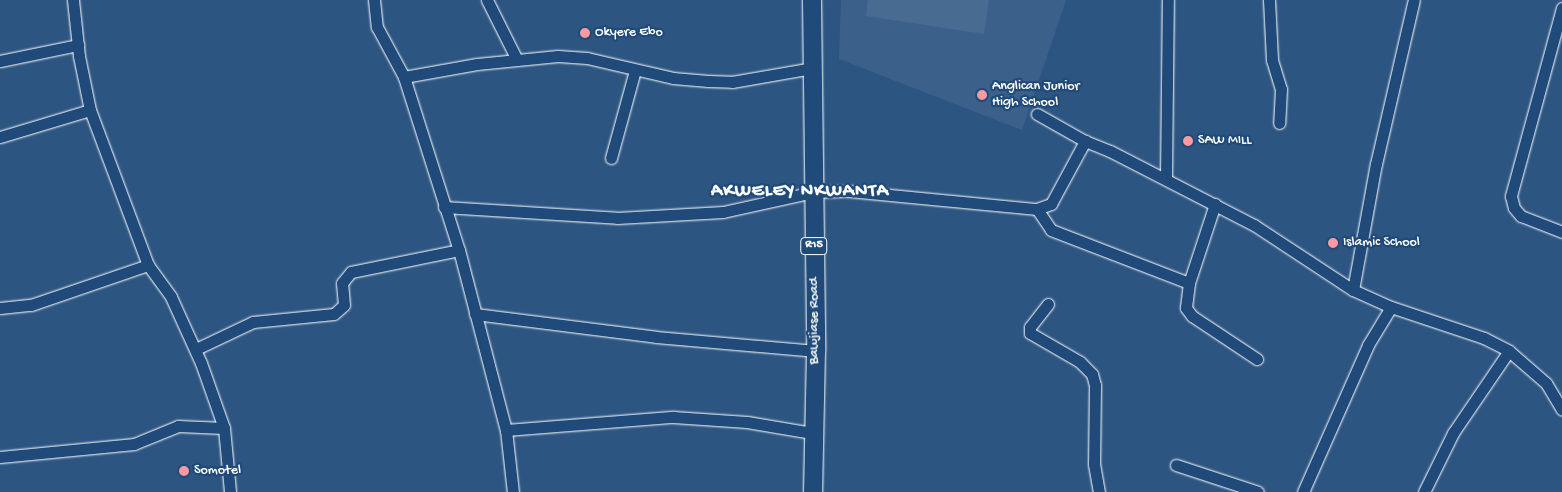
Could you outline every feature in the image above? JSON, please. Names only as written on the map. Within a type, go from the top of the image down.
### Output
[{"type":"main road","name":"Bawjiase Road","points":[[812,0],[816,351],[812,433],[813,492]]},
{"type":"street","points":[[73,0],[78,45],[90,110],[148,264],[171,297],[196,349],[224,428],[230,492]]},
{"type":"street","points":[[374,0],[377,27],[404,77],[459,250],[506,430],[513,492]]},
{"type":"street","points":[[487,0],[517,60]]},
{"type":"street","points":[[1166,179],[1168,0]]},
{"type":"street","points":[[1269,0],[1272,60],[1281,89],[1279,124]]},
{"type":"street","points":[[1353,290],[1376,164],[1414,0]]},
{"type":"street","points":[[1562,8],[1511,196],[1514,208],[1521,216],[1562,232]]},
{"type":"street","points":[[0,61],[78,45]]},
{"type":"street","points":[[404,77],[517,60],[587,58],[674,78],[732,82],[812,68]]},
{"type":"street","points":[[611,158],[635,70]]},
{"type":"street","points":[[0,137],[90,110]]},
{"type":"street","points":[[1037,114],[1085,141],[1215,204],[1283,242],[1353,290],[1391,307],[1476,335],[1509,352],[1546,383],[1562,410]]},
{"type":"street","points":[[444,207],[617,218],[723,212],[813,192],[849,191],[939,197],[1037,209],[1051,204],[1085,141]]},
{"type":"street","points":[[1215,204],[1189,283],[1186,308],[1192,316],[1257,359]]},
{"type":"street","points":[[1037,209],[1051,230],[1189,283]]},
{"type":"street","points":[[196,349],[253,322],[334,314],[344,305],[342,283],[351,272],[459,250]]},
{"type":"street","points":[[0,308],[31,304],[148,264]]},
{"type":"street","points":[[1048,304],[1030,327],[1030,333],[1080,362],[1092,374],[1095,386],[1094,464],[1099,492]]},
{"type":"street","points":[[1303,492],[1368,345],[1391,307]]},
{"type":"street","points":[[475,314],[665,338],[816,351]]},
{"type":"street","points":[[1424,492],[1453,433],[1509,352]]},
{"type":"street","points":[[506,430],[673,417],[747,422],[812,433]]},
{"type":"street","points":[[0,457],[134,444],[178,426],[224,428]]},
{"type":"street","points":[[1176,465],[1258,492]]},
{"type":"shaded area","name":"Anglican Junior High School","points":[[841,0],[1066,0],[1022,130],[839,59]]},
{"type":"shaded area","points":[[868,0],[989,0],[984,34],[866,16]]},
{"type":"place","name":"Okyere Ebo","points":[[585,33]]},
{"type":"place","name":"Anglican Junior High School","points":[[982,95]]},
{"type":"place","name":"SAW MILL","points":[[1188,141]]},
{"type":"place","name":"Islamic School","points":[[1333,243]]},
{"type":"place","name":"Somotel","points":[[184,471]]},
{"type":"district","name":"AKWELEY NKWANTA","points":[[800,192]]}]
